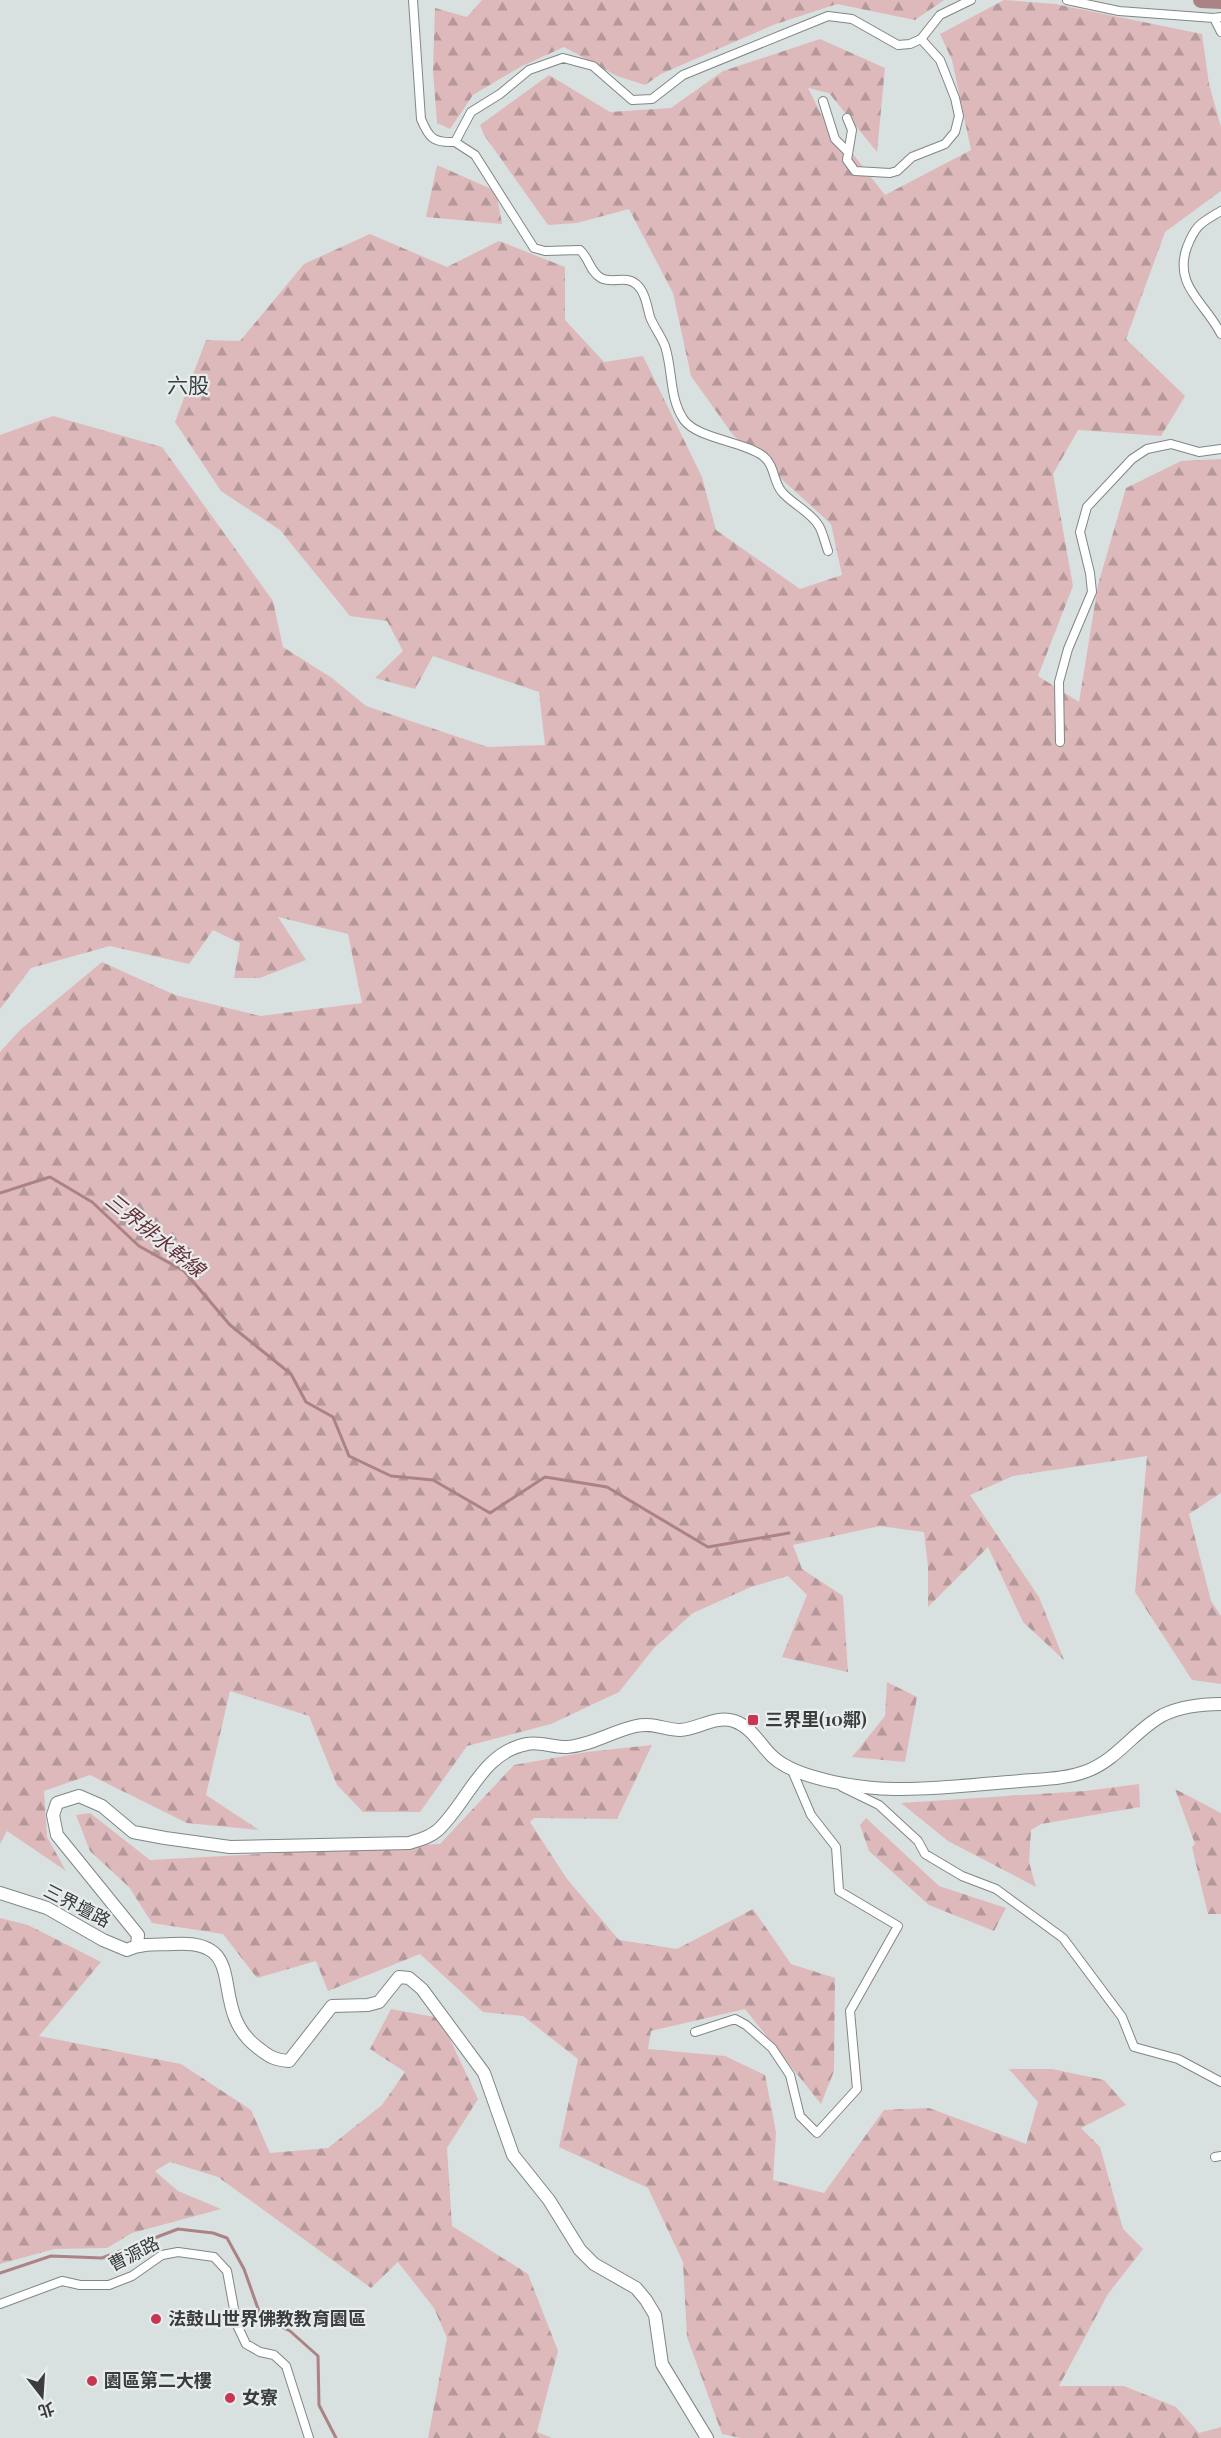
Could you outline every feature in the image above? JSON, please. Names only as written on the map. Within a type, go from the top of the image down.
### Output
[{"type":"street","points":[[413,0],[421,118],[427,134],[440,143],[455,142],[475,155],[534,248],[545,251],[580,250],[587,257],[598,277],[606,280],[625,279],[635,283],[642,292],[664,344],[675,399],[685,421],[694,429],[742,446],[764,457],[772,468],[780,490],[819,525],[828,551]]},
{"type":"street","points":[[455,142],[471,112],[500,94],[529,70],[563,58],[593,66],[632,100],[652,99],[683,75],[828,16],[852,19],[898,45],[910,44],[921,39],[940,15],[971,0]]},
{"type":"street","points":[[1067,0],[1119,11],[1217,18],[1221,32]]},
{"type":"street","points":[[847,118],[852,130],[847,160],[855,171],[890,173],[897,171],[912,157],[945,144],[955,132],[959,116],[955,98],[940,60],[921,39]]},
{"type":"street","points":[[823,101],[835,139],[848,152]]},
{"type":"street","points":[[1221,211],[1195,227],[1182,262],[1187,285],[1221,333]]},
{"type":"street","points":[[1060,742],[1059,682],[1068,649],[1092,592],[1080,532],[1088,507],[1132,459],[1147,449],[1172,444],[1199,452],[1221,449]]},
{"type":"street","points":[[831,1781],[901,1790],[1069,1776],[1106,1763],[1164,1714],[1193,1707],[1221,1704]]},
{"type":"street","points":[[137,1946],[138,1935],[125,1917],[57,1836],[53,1815],[57,1803],[79,1796],[102,1806],[133,1832],[230,1847],[409,1843],[426,1838],[438,1830],[491,1763],[507,1750],[529,1743],[566,1748],[602,1739],[634,1726],[652,1723],[680,1730],[722,1719],[734,1721],[751,1731],[772,1756],[789,1769],[831,1781],[879,1805],[918,1841],[925,1854],[962,1875],[996,1889],[1063,1938],[1122,2017],[1134,2047],[1178,2059],[1221,2082]]},
{"type":"street","points":[[695,2032],[735,2019],[746,2025],[772,2048],[790,2075],[800,2116],[816,2133],[857,2090],[850,2011],[898,1926],[839,1891],[836,1847],[811,1815],[791,1768]]},
{"type":"street","name":"三界壇路","points":[[0,1893],[47,1908],[128,1950],[137,1946],[185,1943],[208,1946],[223,1961],[229,2002],[243,2037],[273,2060],[290,2061],[332,2006],[368,2005],[380,2002],[399,1977],[409,1978],[422,1989],[484,2073],[513,2155],[549,2200],[580,2250],[594,2264],[636,2288],[646,2300],[655,2315],[662,2364],[707,2438]]},
{"type":"street","name":"曹源路","points":[[0,2304],[62,2281],[80,2285],[109,2285],[132,2276],[162,2255],[178,2252],[214,2257],[227,2271],[237,2325],[246,2344],[260,2352],[274,2355],[286,2366],[309,2438]]},
{"type":"green space","points":[[482,0],[944,0],[915,20],[837,4],[773,25],[661,74],[645,85],[617,76],[564,47],[522,66],[473,95],[450,129],[437,123],[433,71],[435,8],[467,17]]},
{"type":"green space","points":[[1004,0],[1055,4],[1202,34],[1209,84],[1221,127],[1221,191],[1165,232],[1126,339],[1185,396],[1161,436],[1078,430],[1053,474],[1073,586],[1038,676],[1079,702],[1098,585],[1126,488],[1181,461],[1221,459],[1221,1493],[1189,1514],[1211,1601],[1221,1616],[1221,1684],[1192,1680],[1135,1592],[1147,1456],[1013,1476],[970,1495],[1039,1597],[1064,1660],[1023,1622],[988,1547],[928,1607],[928,1567],[924,1532],[880,1526],[793,1545],[802,1569],[843,1596],[848,1672],[782,1657],[807,1595],[788,1576],[751,1587],[693,1613],[654,1648],[619,1692],[551,1724],[467,1746],[420,1812],[363,1812],[337,1785],[309,1716],[230,1691],[206,1795],[259,1830],[187,1823],[90,1775],[44,1791],[47,1837],[66,1871],[7,1831],[0,1844],[0,1052],[20,1030],[102,962],[175,995],[260,1016],[362,1003],[348,934],[278,917],[306,960],[260,978],[234,978],[240,943],[213,930],[189,964],[110,946],[31,968],[0,1009],[0,435],[53,416],[162,447],[273,601],[283,647],[332,678],[366,706],[488,747],[545,745],[539,692],[433,656],[415,689],[375,678],[403,651],[387,621],[350,616],[280,530],[221,491],[175,422],[206,340],[240,341],[304,264],[370,234],[447,267],[499,241],[565,267],[565,320],[604,362],[643,356],[702,477],[716,530],[800,589],[842,575],[831,524],[733,435],[691,376],[673,293],[629,209],[577,223],[548,225],[484,135],[480,125],[549,75],[610,112],[671,108],[723,71],[820,39],[885,68],[877,152],[829,93],[808,88],[820,112],[885,195],[971,150],[952,60],[940,34]]},
{"type":"green space","points":[[437,165],[496,191],[502,224],[426,217]]},
{"type":"green space","points":[[887,1682],[917,1697],[905,1762],[852,1757],[885,1716]]},
{"type":"green space","points":[[652,1745],[617,1819],[534,1818],[530,1822],[567,1879],[619,1940],[677,1949],[753,1909],[791,1964],[835,1978],[834,2071],[821,2104],[745,2009],[651,2031],[648,2049],[725,2056],[765,2075],[776,2132],[773,2180],[824,2193],[884,2110],[929,2108],[1026,2144],[1038,2102],[1009,2069],[1052,2069],[1104,2080],[1126,2105],[1081,2128],[1100,2147],[1123,2229],[1143,2249],[1108,2294],[1059,2386],[1124,2386],[1176,2407],[1199,2433],[1221,2427],[1221,2438],[741,2438],[722,2434],[687,2337],[683,2262],[648,2188],[559,2147],[578,2059],[523,2016],[483,2012],[420,1954],[328,1991],[316,1961],[257,1978],[223,1934],[152,1923],[129,1887],[90,1851],[76,1815],[90,1813],[150,1860],[440,1844],[514,1765],[587,1752]]},
{"type":"green space","points":[[1139,1784],[1140,1807],[1041,1824],[1031,1830],[1029,1862],[1036,1887],[948,1841],[901,1803],[1085,1791]]},
{"type":"green space","points":[[1175,1789],[1221,1813],[1221,1914],[1208,1914],[1192,1847],[1195,1844]]},
{"type":"green space","points":[[866,1818],[939,1886],[1006,1908],[994,1931],[929,1905],[869,1851],[860,1825]]},
{"type":"green space","points":[[0,1918],[28,1925],[101,1962],[39,2036],[181,2064],[251,2110],[270,2153],[328,2148],[382,2105],[405,2072],[370,2049],[391,2009],[440,2018],[478,2099],[447,2148],[452,2226],[528,2274],[558,2351],[537,2432],[552,2438],[428,2438],[447,2338],[434,2308],[398,2262],[371,2288],[218,2177],[170,2162],[155,2171],[178,2191],[221,2209],[132,2233],[107,2248],[54,2249],[0,2264]]},
{"type":"waterway","points":[[1201,0],[1221,1]]},
{"type":"waterway","name":"三界排水幹線","points":[[0,1193],[50,1177],[92,1202],[139,1246],[184,1271],[230,1325],[291,1374],[306,1402],[333,1417],[349,1456],[391,1476],[433,1480],[490,1513],[545,1477],[607,1487],[708,1547],[789,1533]]},
{"type":"waterway","points":[[0,2273],[51,2256],[102,2258],[178,2229],[213,2233],[227,2238],[244,2269],[261,2317],[290,2331],[318,2356],[319,2405],[336,2438]]},
{"type":"place","name":"三界里(10鄰)","points":[[753,1720]]},
{"type":"place","name":"法鼓山世界佛教教育園區","points":[[156,2319]]},
{"type":"place","name":"園區第二大樓","points":[[92,2381]]},
{"type":"place","name":"女寮","points":[[230,2398]]},
{"type":"district","name":"六股","points":[[188,386]]}]
